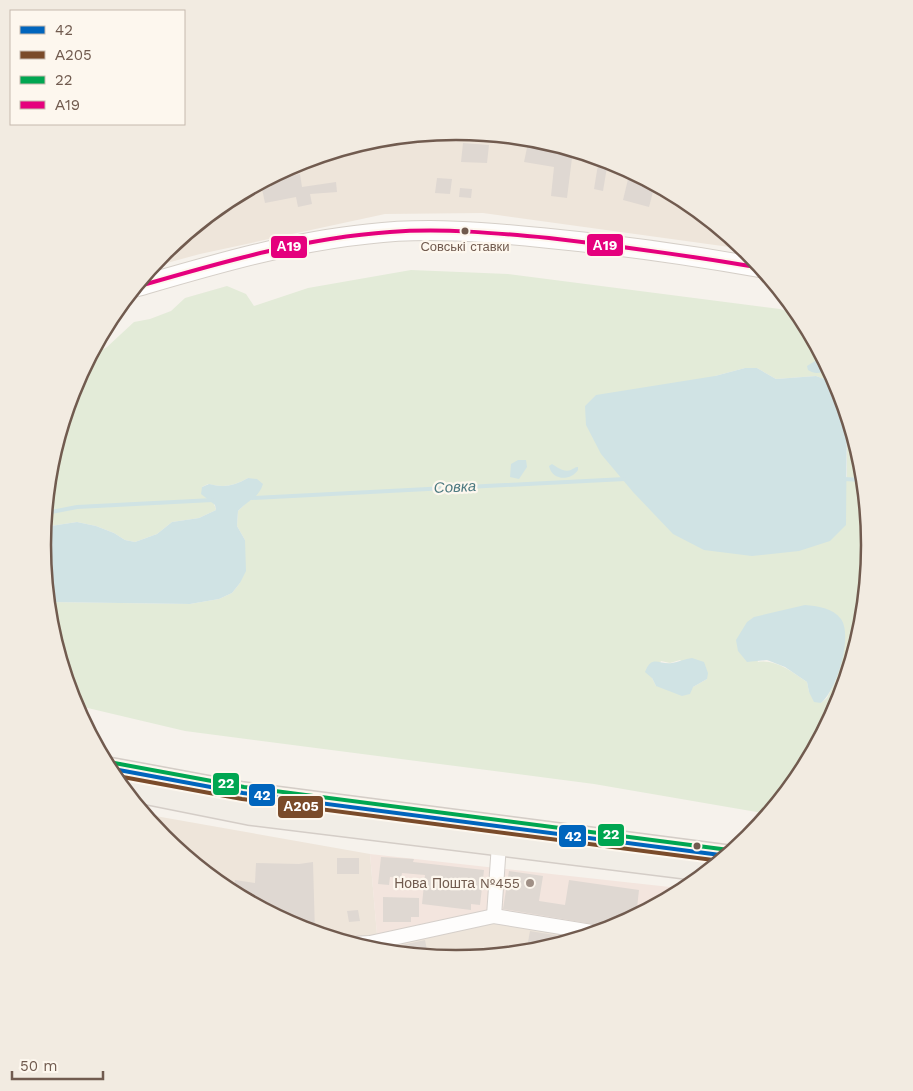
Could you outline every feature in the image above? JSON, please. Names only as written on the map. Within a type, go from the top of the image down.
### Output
[{"type":"main road","points":[[147,284],[238,258],[304,244],[368,234],[426,230],[483,232],[596,243],[749,266]]},
{"type":"main road","points":[[119,770],[243,793],[718,855]]},
{"type":"main road","points":[[134,791],[249,814],[700,869]]},
{"type":"street","points":[[494,916],[499,844]]},
{"type":"street","points":[[376,943],[494,916],[582,930]]},
{"type":"shaded area","points":[[456,140],[483,141],[536,148],[612,171],[636,182],[682,209],[730,247],[483,213],[385,214],[200,254],[166,263],[189,241],[231,209],[277,182],[301,171],[377,148],[430,141]]},
{"type":"shaded area","points":[[817,361],[823,372],[813,373],[808,370],[807,366]]},
{"type":"shaded area","points":[[745,368],[757,368],[776,379],[816,376],[826,380],[847,437],[846,525],[830,541],[799,551],[752,556],[704,550],[673,534],[633,492],[601,454],[586,425],[585,406],[596,395],[715,376]]},
{"type":"shaded area","points":[[518,460],[526,460],[527,467],[519,479],[510,477],[511,464]]},
{"type":"shaded area","points":[[552,464],[563,470],[568,471],[578,467],[578,470],[567,478],[562,478],[551,471],[549,466]]},
{"type":"shaded area","points":[[248,478],[257,479],[263,484],[259,493],[238,511],[237,526],[245,540],[246,571],[232,593],[219,599],[190,604],[56,602],[52,572],[52,526],[77,522],[96,526],[114,533],[125,540],[135,542],[157,534],[172,522],[199,518],[216,510],[215,505],[201,494],[202,487],[209,484],[229,486]]},
{"type":"shaded area","points":[[805,605],[820,607],[834,612],[841,619],[844,627],[845,637],[842,662],[833,687],[821,703],[814,702],[807,682],[785,667],[767,660],[747,662],[738,651],[736,640],[747,622],[754,617]]},
{"type":"shaded area","points":[[692,658],[704,662],[708,673],[707,679],[693,687],[690,694],[682,696],[656,686],[652,678],[645,672],[650,663],[653,662],[672,663]]},
{"type":"shaded area","points":[[155,816],[370,854],[377,935],[494,916],[580,931],[536,943],[483,950],[456,951],[404,947],[352,937],[301,920],[277,909],[231,882],[189,850]]},
{"type":"shaded area","points":[[370,854],[673,888],[636,909],[582,930],[494,916],[377,935]]},
{"type":"green space","points":[[411,270],[508,274],[787,311],[807,343],[826,380],[816,376],[776,379],[757,368],[745,368],[715,376],[847,479],[847,438],[854,466],[861,519],[861,572],[854,625],[831,701],[820,725],[793,771],[761,813],[594,784],[185,731],[85,707],[65,650],[56,602],[190,604],[219,599],[232,593],[240,583],[245,540],[237,526],[238,511],[248,501],[256,498],[248,478],[229,486],[208,484],[202,487],[216,510],[199,518],[172,522],[157,534],[135,542],[125,540],[114,533],[96,526],[77,522],[52,526],[59,466],[82,390],[102,350],[134,322],[150,319],[171,311],[185,298],[227,286],[246,294],[254,306],[308,288]],"holes":[[[747,623],[836,680],[827,698],[821,703],[809,692],[807,682],[796,674],[771,662],[758,662]],[[680,660],[707,679],[693,687],[656,686],[652,678],[661,661],[670,663]]]},
{"type":"building","points":[[463,143],[489,145],[487,163],[461,162]]},
{"type":"building","points":[[527,147],[572,157],[567,198],[551,196],[554,167],[524,162]]},
{"type":"building","points":[[598,166],[607,169],[603,191],[594,189]]},
{"type":"building","points":[[300,174],[302,187],[336,182],[337,192],[310,194],[312,204],[298,207],[296,197],[265,203],[262,190],[290,176]]},
{"type":"building","points":[[437,178],[452,179],[450,194],[435,193]]},
{"type":"building","points":[[628,178],[653,192],[649,207],[623,200]]},
{"type":"building","points":[[460,188],[472,189],[471,198],[459,197]]},
{"type":"building","points":[[381,857],[414,859],[413,862],[484,870],[480,905],[471,904],[471,910],[422,904],[425,875],[402,873],[401,878],[390,877],[389,885],[378,884]]},
{"type":"building","points":[[337,858],[359,858],[359,874],[337,874]]},
{"type":"building","points":[[313,862],[315,925],[277,909],[234,884],[235,880],[255,883],[256,863],[299,864]]},
{"type":"building","points":[[509,871],[543,876],[539,901],[565,905],[569,880],[639,890],[637,908],[598,925],[503,909]]},
{"type":"building","points":[[383,897],[419,898],[419,917],[411,917],[411,922],[383,922]]},
{"type":"building","points":[[358,910],[360,921],[349,922],[347,911]]},
{"type":"building","points":[[530,931],[561,936],[561,937],[528,944]]},
{"type":"building","points":[[425,940],[427,950],[402,947],[402,945]]},
{"type":"waterway","name":"Совка","points":[[252,498],[625,479]]},
{"type":"waterway","name":"Совка","points":[[844,479],[856,480]]},
{"type":"waterway","name":"Совка","points":[[53,512],[77,507],[213,500]]},
{"type":"transit line","name":"А19","points":[[147,284],[293,246],[358,235],[410,231],[509,234],[549,238],[750,266]]},
{"type":"transit line","name":"22","points":[[115,763],[244,787],[725,849]]},
{"type":"transit line","name":"42","points":[[119,770],[243,793],[718,855]]},
{"type":"transit line","name":"А205","points":[[125,777],[242,799],[712,860]]},
{"type":"place","name":"Совські ставки","points":[[465,231]]},
{"type":"place","name":"Нова Пошта №455","points":[[530,883]]}]
